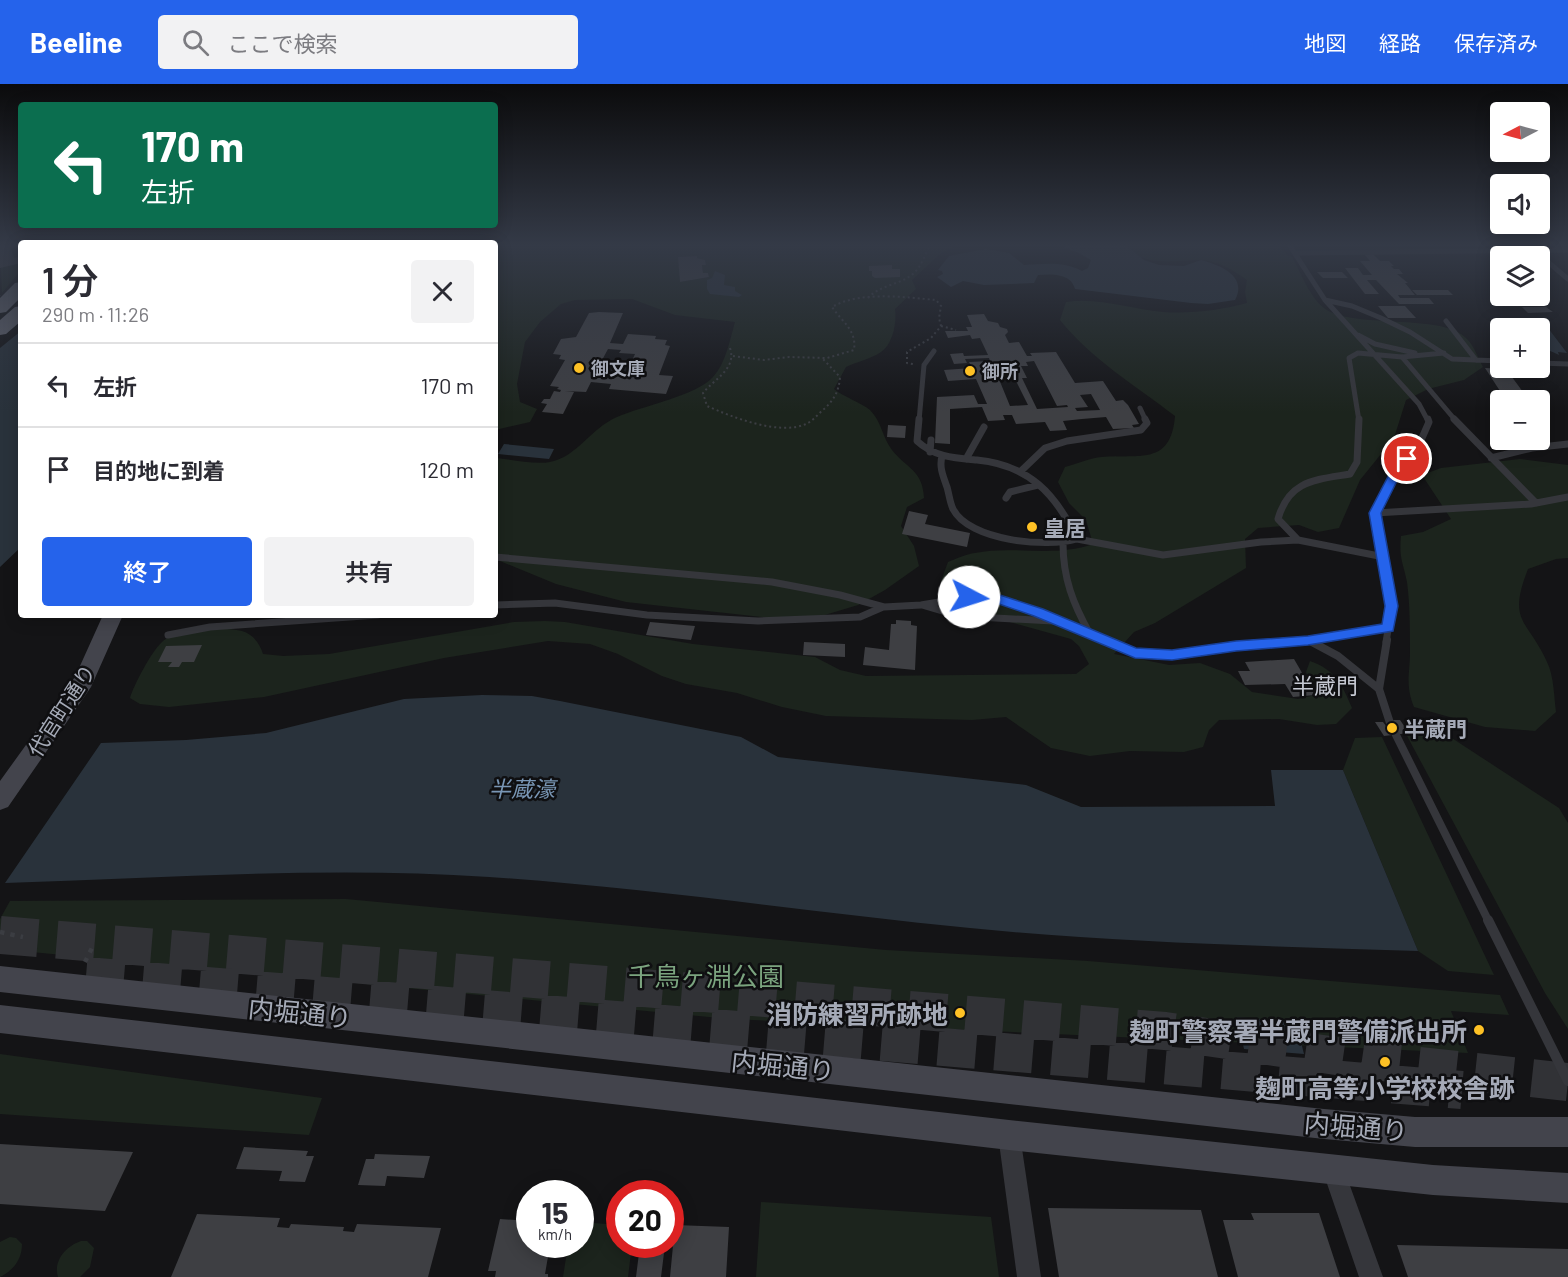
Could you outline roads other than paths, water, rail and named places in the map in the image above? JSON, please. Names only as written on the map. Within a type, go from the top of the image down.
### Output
[{"type":"highway","points":[[0,317],[17,302]]},
{"type":"highway","points":[[0,330],[18,314]]},
{"type":"highway","points":[[0,339],[18,324]]},
{"type":"main road","name":"代官町通り","points":[[0,800],[84,681],[112,618]]},
{"type":"main road","name":"内堀通り","points":[[0,979],[1324,1124],[1415,1132],[1568,1132]]},
{"type":"main road","name":"内堀通り","points":[[0,1019],[1009,1135],[1333,1169],[1516,1186],[1568,1188]]},
{"type":"street","points":[[1009,1135],[1029,1277]]},
{"type":"street","points":[[1333,1169],[1371,1277]]},
{"type":"lane","points":[[1326,302],[1419,404],[1429,422],[1418,447],[1396,472],[1375,513],[1392,606],[1379,689],[1391,726]]},
{"type":"lane","points":[[1333,302],[1352,306],[1381,318],[1452,359],[1490,361]]},
{"type":"lane","points":[[1446,321],[1476,360]]},
{"type":"lane","points":[[1354,334],[1375,344],[1422,354]]},
{"type":"lane","points":[[934,351],[924,365],[917,441],[926,451],[942,456],[991,462],[1021,471],[1038,485],[1072,527],[1077,539]]},
{"type":"lane","points":[[1298,540],[1278,519],[1279,509],[1288,495],[1301,483],[1350,474],[1357,462],[1359,412],[1349,358],[1358,353],[1402,357],[1444,353]]},
{"type":"lane","points":[[1402,357],[1464,431],[1536,503]]},
{"type":"lane","points":[[1550,363],[1568,364]]},
{"type":"lane","points":[[1021,471],[1045,448],[1067,441],[1141,430],[1147,423],[1140,408]]},
{"type":"lane","points":[[966,459],[984,427]]},
{"type":"lane","points":[[930,452],[931,441]]},
{"type":"lane","points":[[1491,458],[1532,448],[1568,444]]},
{"type":"lane","points":[[942,456],[940,465],[954,511],[978,531],[1023,542],[1063,543],[1077,539],[1162,555],[1261,542],[1298,540],[1384,557]]},
{"type":"lane","points":[[1006,498],[1010,492],[1038,485]]},
{"type":"lane","points":[[1375,513],[1536,503],[1568,497]]},
{"type":"lane","points":[[1063,543],[1062,570],[1070,599],[1090,634]]},
{"type":"lane","points":[[498,558],[591,564],[772,582],[840,595],[884,607],[921,605],[969,597],[1000,600],[1059,621],[1135,653],[1172,655],[1236,646],[1308,640],[1388,628]]},
{"type":"lane","points":[[498,605],[555,603],[659,616],[758,621],[861,617],[884,607]]},
{"type":"lane","points":[[921,605],[959,616],[1059,621]]},
{"type":"lane","points":[[266,624],[269,618]]},
{"type":"lane","points":[[168,635],[210,627],[341,618]]},
{"type":"lane","points":[[1308,640],[1332,650],[1348,661],[1379,689]]},
{"type":"lane","points":[[1396,735],[1568,1081]]},
{"type":"water","points":[[0,302],[18,302],[18,550],[0,567]]},
{"type":"water","points":[[1180,302],[1224,302],[1208,304]]},
{"type":"water","points":[[1550,331],[1567,353],[1558,352],[1559,355],[1550,351]]},
{"type":"water","points":[[504,444],[554,449],[549,459],[498,454]]},
{"type":"water","name":"半蔵濠","points":[[482,695],[532,696],[741,737],[778,757],[1026,785],[1081,807],[1275,806],[1271,770],[1343,770],[1418,951],[1194,943],[1026,933],[910,922],[610,887],[429,874],[247,874],[5,883],[101,743],[186,740],[266,733],[404,699]]},
{"type":"water","points":[[1237,1017],[1296,1022],[1304,1054],[1244,1049]]},
{"type":"tunnel","points":[[0,935],[1165,1031],[1364,1060],[1568,1082]]},
{"type":"tunnel","points":[[86,976],[1462,1090]]},
{"type":"place","name":"御文庫","points":[[579,368]]},
{"type":"place","name":"御所","points":[[970,371]]},
{"type":"place","name":"皇居","points":[[1032,527]]},
{"type":"place","name":"半蔵門","points":[[1392,728]]},
{"type":"place","name":"消防練習所跡地","points":[[960,1013]]},
{"type":"place","name":"麹町警察署半蔵門警備派出所","points":[[1479,1030]]},
{"type":"place","name":"麹町高等小学校校舎跡","points":[[1385,1062]]},
{"type":"district","name":"半蔵門","points":[[1325,685]]},
{"type":"park label","name":"千鳥ヶ淵公園","points":[[706,975]]}]
